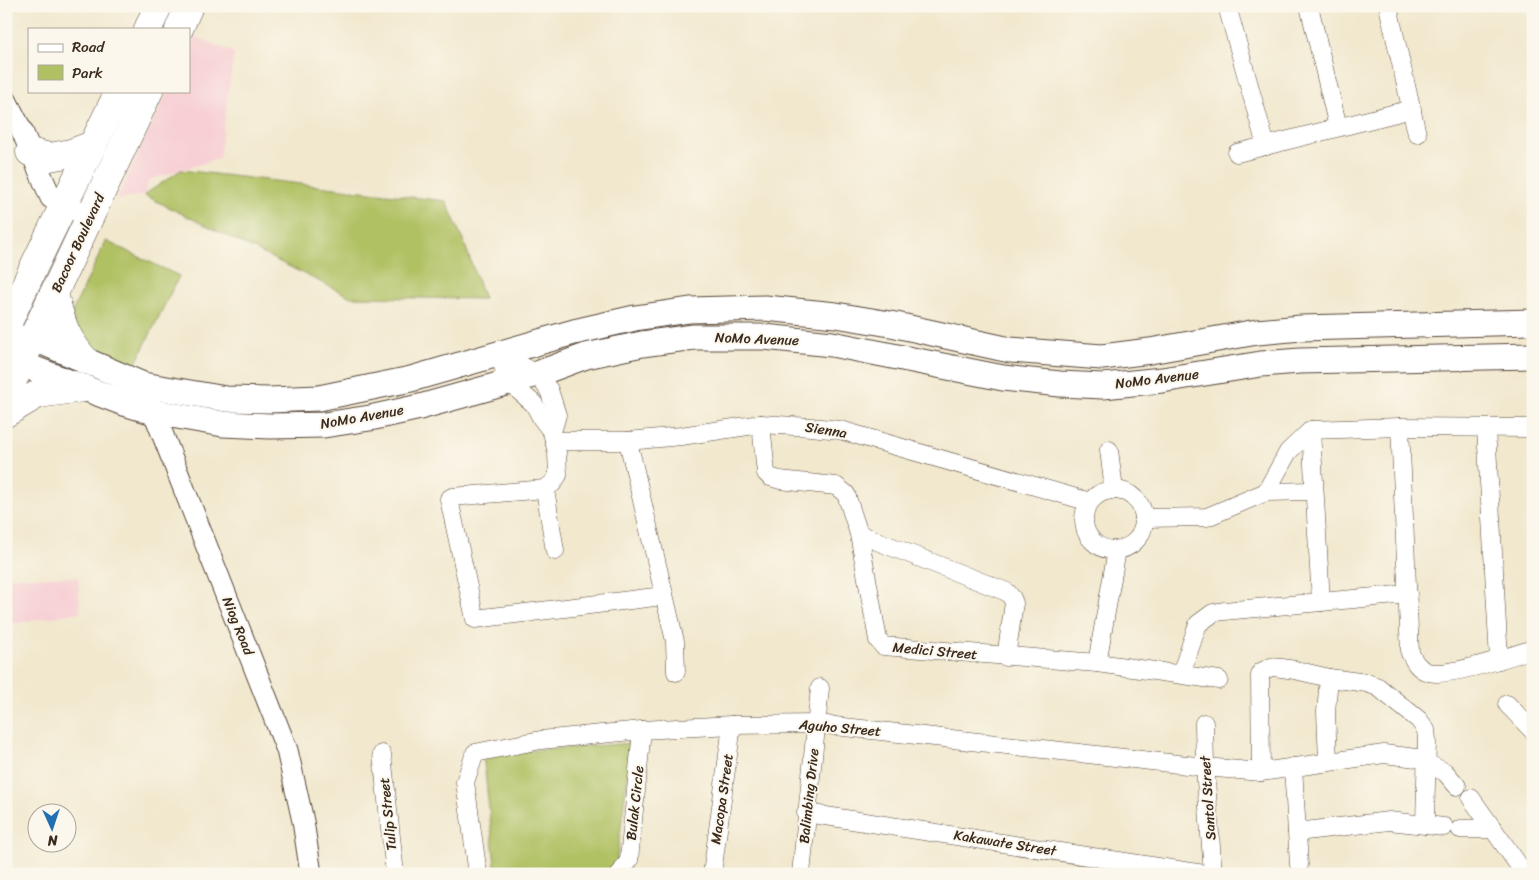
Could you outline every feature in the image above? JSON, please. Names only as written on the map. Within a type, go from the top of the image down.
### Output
[{"type":"main road","points":[[148,28],[158,6]]},
{"type":"main road","points":[[179,28],[189,6]]},
{"type":"main road","name":"Bacoor Boulevard","points":[[6,327],[119,92]]},
{"type":"main road","name":"Bacoor Boulevard","points":[[6,395],[13,354],[33,338],[149,92]]},
{"type":"main road","points":[[30,152],[50,157],[71,153],[93,145]]},
{"type":"main road","points":[[6,292],[14,287],[36,262]]},
{"type":"main road","points":[[54,294],[64,331],[74,348],[85,360]]},
{"type":"main road","name":"NoMo Avenue","points":[[6,338],[33,338],[143,385],[226,399],[269,400],[319,398],[411,379],[574,332],[635,318],[690,310],[765,308],[836,315],[896,325],[1010,350],[1102,357],[1150,351],[1257,332],[1301,328],[1533,322]]},
{"type":"main road","name":"NoMo Avenue","points":[[13,354],[83,388],[154,412],[223,424],[270,426],[324,425],[370,418],[529,384],[586,356],[642,344],[694,337],[764,337],[832,344],[1003,378],[1102,386],[1162,380],[1261,364],[1300,361],[1533,356]]},
{"type":"main road","points":[[1102,357],[1102,386]]},
{"type":"main road","points":[[6,413],[38,394],[83,388]]},
{"type":"street","points":[[1227,6],[1266,146]]},
{"type":"street","points":[[1309,6],[1338,127]]},
{"type":"street","points":[[1388,6],[1417,134]]},
{"type":"street","points":[[6,100],[22,131],[51,198],[91,217]]},
{"type":"street","points":[[1237,153],[1412,109]]},
{"type":"street","points":[[498,353],[529,384]]},
{"type":"street","points":[[498,353],[557,415],[553,436],[558,475],[553,484],[545,489],[452,497],[449,499],[475,619],[664,596]]},
{"type":"street","name":"Niog Road","points":[[143,385],[287,750],[303,822],[311,874]]},
{"type":"street","name":"Sienna","points":[[553,436],[628,441],[681,436],[761,424],[840,430],[1090,502]]},
{"type":"street","name":"Medici Street","points":[[761,424],[766,473],[770,477],[780,480],[836,486],[843,490],[850,504],[859,534],[878,640],[883,646],[1097,664],[1219,680]]},
{"type":"street","points":[[1400,427],[1410,653],[1416,664],[1426,672],[1440,674],[1499,660],[1533,649]]},
{"type":"street","points":[[1266,492],[1288,452],[1311,430],[1400,427],[1533,428]]},
{"type":"street","points":[[1486,428],[1499,660]]},
{"type":"street","points":[[1311,430],[1313,491],[1321,602]]},
{"type":"street","points":[[628,441],[675,641],[676,672]]},
{"type":"street","points":[[1109,450],[1114,490]]},
{"type":"street","points":[[545,489],[555,551]]},
{"type":"street","points":[[1114,490],[1131,496],[1142,509],[1144,518],[1139,536],[1126,548],[1117,550],[1107,549],[1098,545],[1090,538],[1085,530],[1084,520],[1090,502],[1097,495],[1114,490]]},
{"type":"street","points":[[1144,518],[1206,517],[1266,492],[1313,491]]},
{"type":"street","points":[[859,534],[1007,592],[1014,603],[1006,656]]},
{"type":"street","points":[[1097,664],[1117,550]]},
{"type":"street","points":[[1181,674],[1198,624],[1214,613],[1408,594]]},
{"type":"street","points":[[1261,772],[1261,672],[1271,668],[1282,668],[1329,678],[1367,683],[1378,687],[1419,720],[1426,730],[1427,780],[1425,825]]},
{"type":"street","points":[[1328,761],[1326,712],[1329,678]]},
{"type":"street","name":"Balimbing Drive","points":[[801,874],[820,688]]},
{"type":"street","points":[[1507,704],[1533,731]]},
{"type":"street","name":"Santol Street","points":[[1204,723],[1205,767],[1213,874]]},
{"type":"street","name":"Aguho Street","points":[[478,874],[465,782],[475,753],[541,740],[642,730],[732,725],[817,724],[1261,772],[1384,754],[1426,761]]},
{"type":"street","name":"Macopa Street","points":[[712,874],[732,725]]},
{"type":"street","name":"Bulak Circle","points":[[620,874],[629,860],[642,730]]},
{"type":"street","name":"Tulip Street","points":[[382,754],[395,874]]},
{"type":"street","points":[[1426,761],[1445,772],[1457,786]]},
{"type":"street","points":[[1293,767],[1299,865]]},
{"type":"street","points":[[1471,798],[1525,874]]},
{"type":"street","name":"Kakawate Street","points":[[806,813],[1204,874]]},
{"type":"street","points":[[1297,832],[1389,821],[1452,828],[1493,828]]},
{"type":"shaded area","points":[[194,36],[234,53],[219,158],[149,180],[144,195],[116,200],[168,92],[190,92],[190,46]]},
{"type":"shaded area","points":[[6,577],[78,577],[80,612],[6,625]]},
{"type":"green space","points":[[181,170],[446,201],[464,242],[484,299],[351,297],[144,195]]},
{"type":"green space","points":[[106,241],[179,276],[134,367],[82,342],[71,314]]},
{"type":"green space","points":[[632,743],[615,872],[496,874],[483,754]]}]
